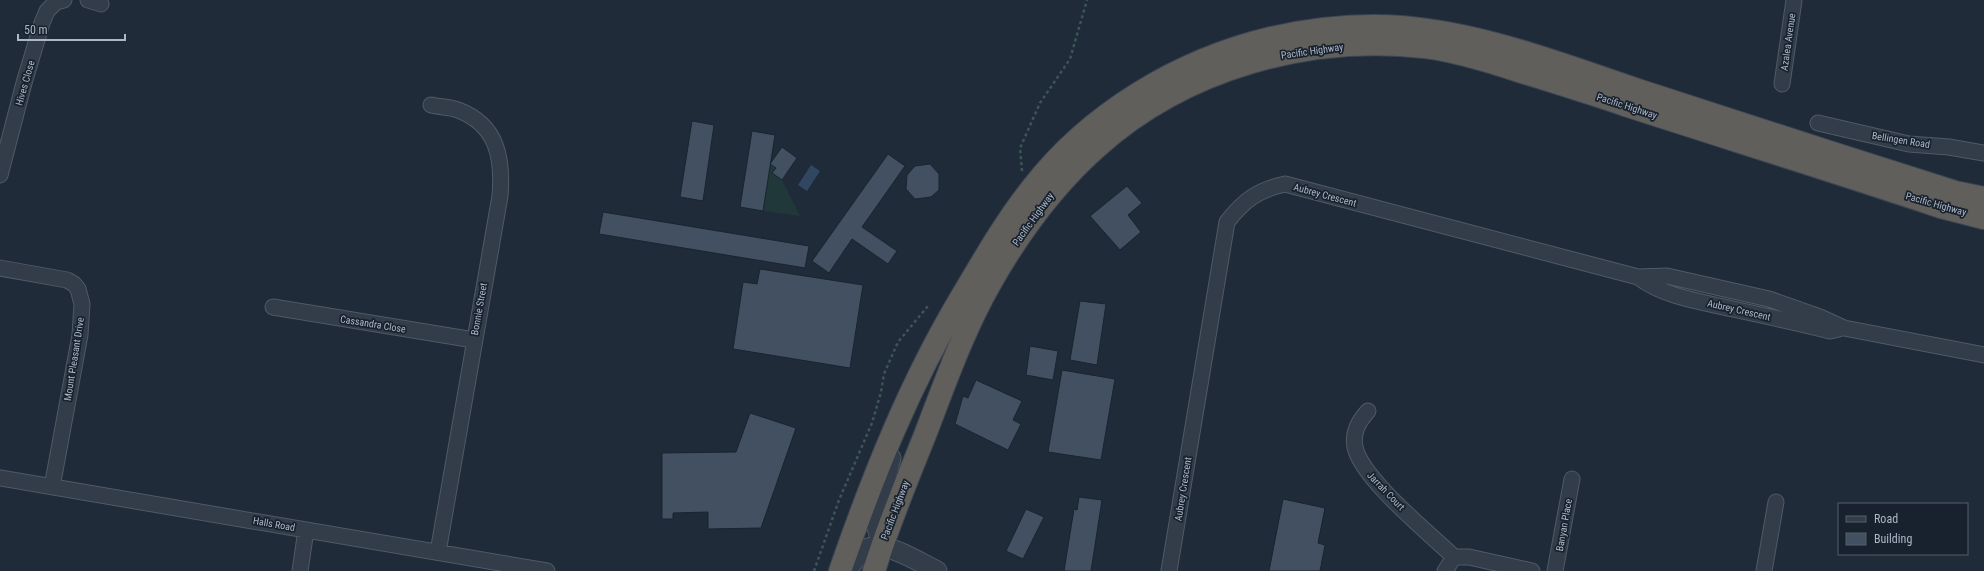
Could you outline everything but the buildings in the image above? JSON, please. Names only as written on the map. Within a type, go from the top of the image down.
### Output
[{"type":"highway","name":"Pacific Highway","points":[[840,571],[898,420],[920,374],[951,314],[998,234],[1033,186],[1070,147],[1114,110],[1155,83],[1220,54],[1252,43],[1289,34],[1326,29],[1394,27],[1433,30],[1472,38],[1619,83],[1948,190],[1984,198]]},
{"type":"highway","name":"Pacific Highway","points":[[874,571],[882,546],[963,337],[991,282],[1052,192],[1098,145],[1140,114],[1200,81],[1261,60],[1322,47],[1351,45],[1427,47],[1461,54],[1572,88],[1941,207],[1984,218]]},
{"type":"street","name":"Hives Close","points":[[0,175],[24,82],[42,23],[47,11],[56,2],[64,0]]},
{"type":"street","name":"Azalea Avenue","points":[[1782,84],[1794,0]]},
{"type":"street","name":"Bonnie Street","points":[[431,105],[458,110],[482,123],[490,133],[500,160],[500,196],[438,552]]},
{"type":"street","name":"Bellingen Road","points":[[1818,123],[1909,144],[1949,147],[1984,153]]},
{"type":"street","name":"Aubrey Crescent","points":[[1169,571],[1227,222],[1237,209],[1250,198],[1266,188],[1285,184],[1638,277],[1666,276],[1769,299],[1820,316],[1844,328],[1984,355]]},
{"type":"street","name":"Mount Pleasant Drive","points":[[0,268],[66,280],[74,284],[81,297],[80,335],[52,486]]},
{"type":"street","name":"Cassandra Close","points":[[273,308],[474,340]]},
{"type":"street","name":"Jarrah Court","points":[[1368,411],[1358,422],[1354,434],[1354,446],[1359,459],[1370,476],[1454,557]]},
{"type":"street","name":"Pacific Highway","points":[[882,546],[876,527],[876,513],[890,465],[898,420]]},
{"type":"street","name":"Halls Road","points":[[0,478],[547,571]]},
{"type":"street","name":"Banyan Place","points":[[1555,571],[1572,479]]},
{"type":"street","points":[[1764,571],[1776,502]]},
{"type":"street","points":[[300,571],[306,530]]},
{"type":"street","points":[[846,571],[865,550],[882,546],[937,571]]},
{"type":"street","points":[[1445,571],[1454,557],[1469,557],[1532,571]]},
{"type":"path","points":[[1023,178],[1020,148],[1040,103],[1070,59],[1087,0]]},
{"type":"path","points":[[814,571],[839,500],[872,423],[882,392],[884,374],[898,342],[928,306]]},
{"type":"green space","points":[[770,164],[776,168],[772,173],[782,180],[800,216],[763,211]]},
{"type":"water","points":[[811,165],[820,171],[807,191],[798,185]]}]
